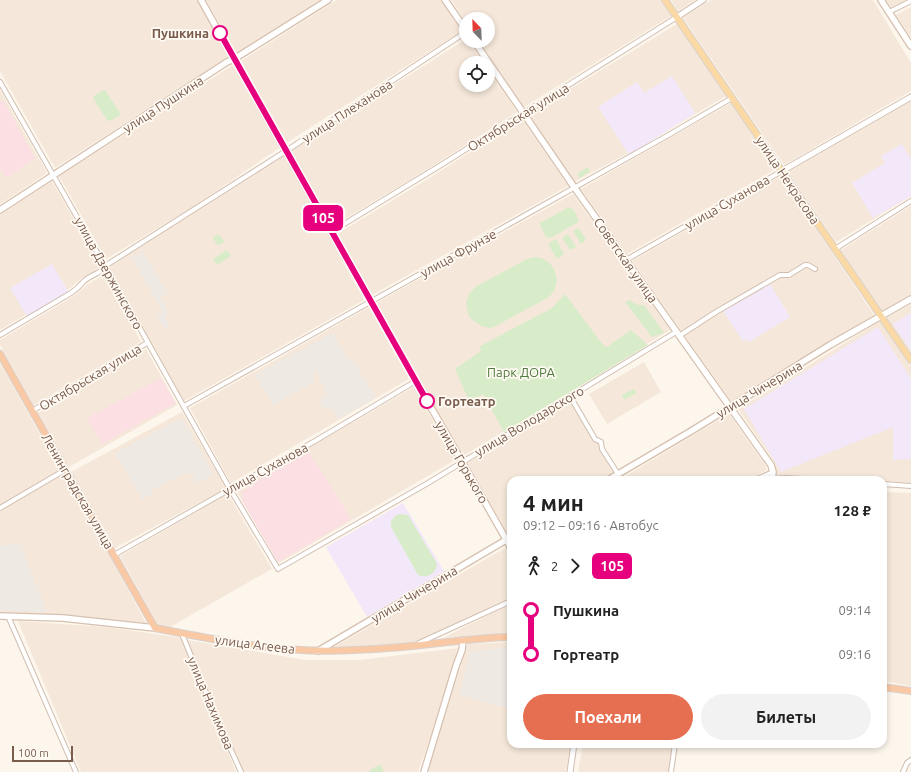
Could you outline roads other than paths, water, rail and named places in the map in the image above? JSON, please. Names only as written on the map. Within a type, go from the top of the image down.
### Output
[{"type":"highway","name":"Ленинградская улица","points":[[0,354],[155,628]]},
{"type":"highway","name":"улица Агеева","points":[[155,628],[182,634],[265,647],[318,651],[413,646],[463,640],[507,637]]},
{"type":"highway","points":[[887,688],[911,691]]},
{"type":"main road","name":"улица Горького","points":[[201,0],[461,462],[507,535]]},
{"type":"main road","name":"улица Пушкина","points":[[0,210],[227,62],[328,0]]},
{"type":"main road","points":[[445,0],[459,21]]},
{"type":"main road","name":"улица Некрасова","points":[[665,0],[911,360]]},
{"type":"main road","points":[[881,0],[911,46]]},
{"type":"main road","name":"Советская улица","points":[[479,48],[574,187],[730,406],[770,465],[772,476]]},
{"type":"main road","name":"улица Чичерина","points":[[615,476],[833,343],[911,299]]},
{"type":"main road","name":"улица Чичерина","points":[[318,651],[507,539]]},
{"type":"main road","name":"улица Агеева","points":[[0,616],[63,618],[155,628]]},
{"type":"main road","points":[[424,772],[462,650],[463,640]]},
{"type":"street","name":"Октябрьская улица","points":[[331,232],[442,165],[703,0]]},
{"type":"street","points":[[889,12],[911,0]]},
{"type":"street","name":"улица Плеханова","points":[[0,335],[71,293],[81,286],[86,280],[286,151],[459,36]]},
{"type":"street","name":"улица Дзержинского","points":[[0,82],[106,267],[147,343],[230,489],[278,569]]},
{"type":"street","name":"улица Суханова","points":[[626,260],[911,97]]},
{"type":"street","name":"улица Фрунзе","points":[[184,406],[732,98]]},
{"type":"street","points":[[835,249],[911,201]]},
{"type":"street","name":"улица Володарского","points":[[278,569],[461,462],[570,396],[780,275],[789,275],[805,265],[815,269]]},
{"type":"street","name":"Октябрьская улица","points":[[32,411],[147,343]]},
{"type":"street","name":"улица Суханова","points":[[114,555],[416,381]]},
{"type":"street","points":[[570,396],[595,439],[601,442],[602,449],[618,474]]},
{"type":"street","points":[[0,508],[65,470]]},
{"type":"street","points":[[764,476],[772,472]]},
{"type":"street","points":[[887,484],[911,486]]},
{"type":"street","points":[[413,646],[507,603]]},
{"type":"street","points":[[8,616],[76,772]]},
{"type":"street","name":"улица Нахимова","points":[[182,634],[240,772]]},
{"type":"street","points":[[570,772],[573,748]]},
{"type":"street","points":[[671,772],[675,748]]},
{"type":"street","points":[[903,772],[907,763],[911,760]]},
{"type":"place","name":"Пушкина","points":[[220,33]]},
{"type":"place","name":"Гортеатр","points":[[427,401]]},
{"type":"park label","name":"Парк ДОРА","points":[[521,372]]}]
